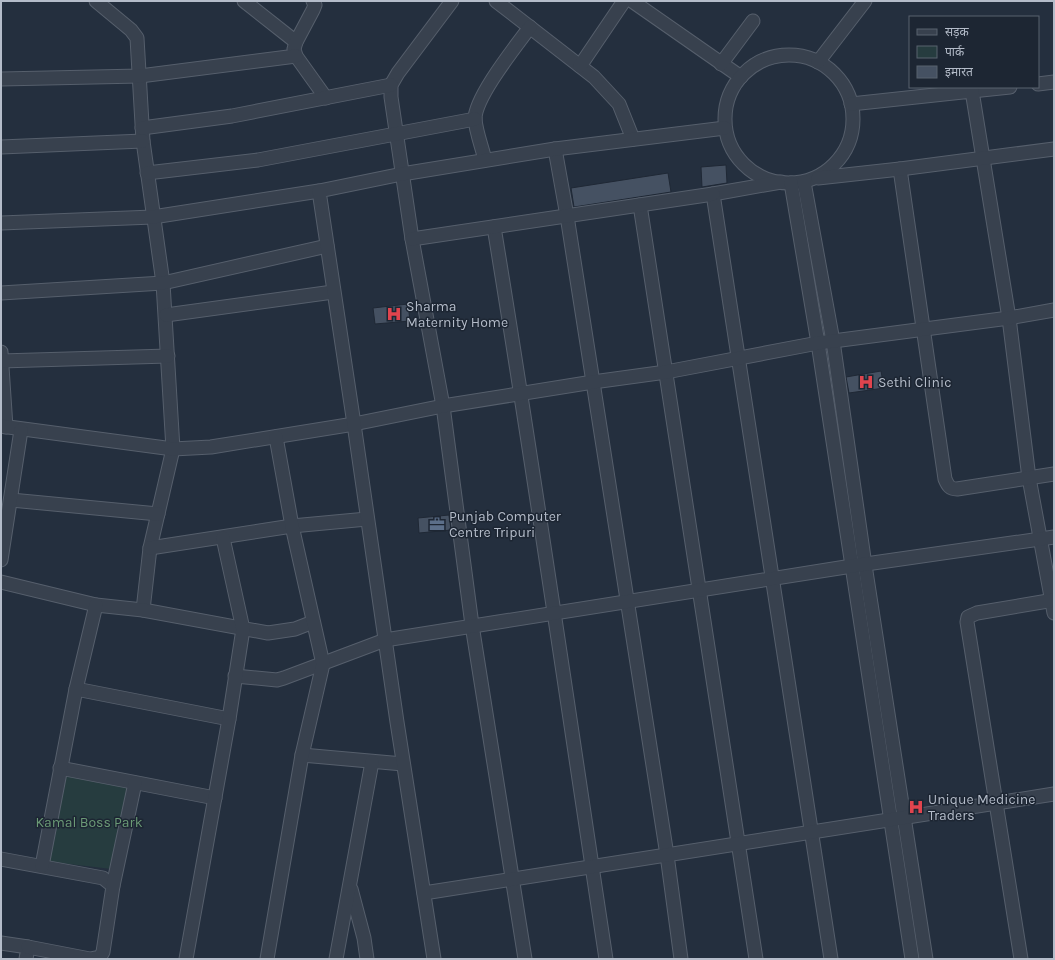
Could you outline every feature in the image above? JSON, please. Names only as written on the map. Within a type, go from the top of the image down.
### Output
[{"type":"street","points":[[96,1],[131,30],[137,38],[143,134],[166,316],[173,449],[150,548],[143,610]]},
{"type":"street","points":[[244,1],[296,42]]},
{"type":"street","points":[[313,1],[315,5],[296,42],[294,49],[296,56],[326,98]]},
{"type":"street","points":[[452,1],[398,73],[391,85],[395,134],[412,239],[443,406],[472,624],[525,959]]},
{"type":"street","points":[[496,1],[594,77],[619,104],[633,139]]},
{"type":"street","points":[[580,66],[624,1]]},
{"type":"street","points":[[632,1],[741,77]]},
{"type":"street","points":[[818,62],[865,1]]},
{"type":"street","points":[[721,64],[753,21]]},
{"type":"street","points":[[485,160],[475,119],[477,108],[486,90],[530,27]]},
{"type":"street","points":[[1,80],[140,76],[296,56]]},
{"type":"street","points":[[796,56],[818,62],[831,71],[844,86],[851,104],[853,126],[847,147],[834,165],[798,181],[770,181],[754,173],[740,161],[730,146],[725,128],[725,110],[731,92],[741,77],[756,64],[775,57],[796,56]]},
{"type":"street","points":[[1039,84],[1054,82]]},
{"type":"street","points":[[1,147],[143,134],[391,85]]},
{"type":"street","points":[[851,104],[1000,88]]},
{"type":"street","points":[[972,91],[1009,318],[1029,478],[1048,538],[1053,604],[977,612],[968,617],[1021,959]]},
{"type":"street","points":[[147,172],[258,160],[475,119]]},
{"type":"street","points":[[1,223],[153,217],[318,191],[402,174],[555,149],[725,128]]},
{"type":"street","points":[[555,149],[567,216],[667,855],[681,959]]},
{"type":"street","points":[[412,239],[798,181],[1054,149]]},
{"type":"street","points":[[900,169],[945,479],[948,485],[951,489],[957,489],[1054,474]]},
{"type":"street","points":[[798,181],[833,341],[865,565],[926,959]]},
{"type":"street","points":[[798,181],[818,343],[912,959]]},
{"type":"street","points":[[318,191],[354,424],[403,764],[434,959]]},
{"type":"street","points":[[713,194],[831,959]]},
{"type":"street","points":[[640,205],[698,590],[756,959]]},
{"type":"street","points":[[494,227],[521,394],[552,612],[606,959]]},
{"type":"street","points":[[1,293],[163,283],[327,246]]},
{"type":"street","points":[[166,316],[333,292]]},
{"type":"street","points":[[1,352],[3,427],[173,449],[211,447],[276,437],[354,424],[443,406],[666,372],[818,343],[1009,318],[1054,310]]},
{"type":"street","points":[[1,361],[168,356]]},
{"type":"street","points":[[1,560],[21,430]]},
{"type":"street","points":[[267,959],[302,755],[323,664],[292,526],[276,437]]},
{"type":"street","points":[[11,500],[158,514]]},
{"type":"street","points":[[150,548],[292,526],[367,519]]},
{"type":"street","points":[[186,959],[229,719],[243,629],[222,538]]},
{"type":"street","points":[[235,676],[277,680],[385,640],[472,624],[852,566],[1048,538]]},
{"type":"street","points":[[1,582],[96,605],[143,610],[268,633],[283,631],[313,622]]},
{"type":"street","points":[[42,866],[76,689],[96,605]]},
{"type":"street","points":[[76,689],[229,719]]},
{"type":"street","points":[[302,755],[403,764]]},
{"type":"street","points":[[336,959],[372,762]]},
{"type":"street","points":[[60,768],[215,798]]},
{"type":"street","points":[[1,943],[27,953],[90,959],[103,958],[113,886],[135,783]]},
{"type":"street","points":[[424,894],[592,866],[1054,794]]},
{"type":"street","points":[[1,859],[103,878],[113,886]]},
{"type":"street","points":[[349,884],[364,938],[367,959]]},
{"type":"green space","name":"Kamal Boss Park","points":[[60,768],[135,783],[120,870],[43,861]]},
{"type":"building","points":[[726,165],[727,183],[702,187],[701,167]]},
{"type":"building","points":[[668,173],[671,192],[574,207],[571,188]]},
{"type":"building","points":[[408,304],[410,321],[375,324],[373,308]]},
{"type":"building","points":[[881,371],[884,388],[849,393],[846,377]]},
{"type":"building","name":"Punjab Computer Centre Tripuri","points":[[449,515],[451,530],[419,533],[418,518]]},
{"type":"place","name":"Sharma Maternity Home","points":[[394,314]]},
{"type":"place","name":"Sethi Clinic","points":[[866,382]]},
{"type":"place","name":"Punjab Computer Centre Tripuri","points":[[437,524]]},
{"type":"place","name":"Unique Medicine Traders","points":[[916,807]]}]
